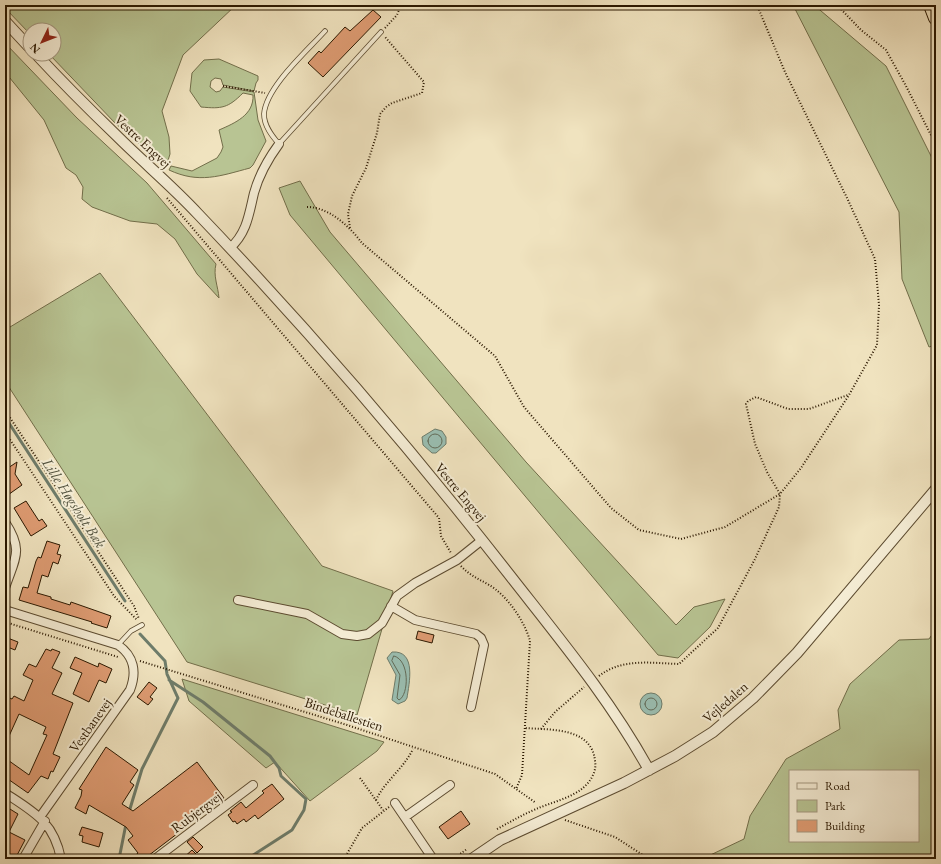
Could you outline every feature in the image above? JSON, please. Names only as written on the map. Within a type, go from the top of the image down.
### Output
[{"type":"highway","points":[[931,5],[936,14]]},
{"type":"highway","points":[[931,5],[936,18]]},
{"type":"street","points":[[5,21],[22,39]]},
{"type":"street","name":"Vestre Engvej","points":[[44,62],[116,136],[173,188],[230,248],[288,311],[403,444],[482,540],[592,681],[623,726],[649,770]]},
{"type":"street","points":[[230,248],[244,232],[250,217],[255,192],[267,161],[279,144]]},
{"type":"street","name":"Vejledalen","points":[[472,859],[500,840],[649,770],[713,732],[753,698],[797,653],[936,489]]},
{"type":"street","points":[[5,522],[17,543],[17,552],[5,588]]},
{"type":"street","points":[[238,600],[307,614],[342,634],[357,636],[368,634],[382,623],[397,596],[415,583],[457,560],[482,540]]},
{"type":"street","points":[[391,606],[415,620],[476,634],[481,638],[484,645],[470,707]]},
{"type":"street","points":[[5,610],[118,644]]},
{"type":"street","name":"Vestbanevej","points":[[23,859],[42,819],[130,690],[134,680],[132,659],[118,644]]},
{"type":"street","name":"Rubjergvej","points":[[155,859],[253,785]]},
{"type":"street","points":[[405,817],[450,785]]},
{"type":"street","points":[[5,793],[42,819],[59,849],[61,859]]},
{"type":"street","points":[[395,803],[433,859]]},
{"type":"lane","points":[[325,31],[272,91],[264,115],[271,136],[279,144],[381,32]]},
{"type":"lane","points":[[118,644],[131,631],[142,626]]},
{"type":"path","points":[[350,228],[348,214],[352,196],[366,168],[377,133],[380,114],[386,107],[392,104],[422,93],[424,87],[424,82],[381,32],[397,15],[401,5]]},
{"type":"path","points":[[307,207],[318,207],[350,228],[362,243],[495,356],[524,407],[610,508],[639,530],[680,539],[725,527],[780,494],[801,468],[849,395],[877,345],[880,305],[874,259],[848,200],[785,72],[757,5]]},
{"type":"path","points":[[837,5],[861,30],[886,50],[936,145]]},
{"type":"path","points":[[223,86],[265,93]]},
{"type":"path","points":[[164,194],[439,518],[441,536],[446,547],[472,575],[498,592],[521,619],[530,642],[522,775],[516,789]]},
{"type":"path","points":[[541,729],[555,712],[606,670],[617,665],[637,663],[678,664],[718,628],[755,559],[779,507],[780,494],[767,472],[756,444],[746,404],[748,401],[756,397],[788,409],[809,409],[849,395]]},
{"type":"path","points":[[5,410],[134,606],[142,626]]},
{"type":"path","points":[[5,432],[114,596],[142,626]]},
{"type":"path","points":[[5,622],[100,653],[121,658]]},
{"type":"path","name":"Bindeballestien","points":[[138,660],[347,725],[495,774],[536,803]]},
{"type":"path","points":[[493,832],[530,811],[583,788],[594,774],[596,763],[595,754],[586,740],[572,732],[525,728]]},
{"type":"path","points":[[376,800],[381,790],[408,760],[413,749]]},
{"type":"path","points":[[360,778],[383,810]]},
{"type":"path","points":[[344,859],[362,828],[383,810],[395,803]]},
{"type":"path","points":[[563,819],[615,837],[649,859]]},
{"type":"path","points":[[453,859],[468,849]]},
{"type":"green space","points":[[5,5],[236,5],[183,55],[162,111],[169,137],[170,154],[166,167],[116,124],[57,62],[62,62],[62,22],[22,22],[22,26],[5,8]]},
{"type":"green space","points":[[793,5],[814,5],[886,66],[936,166],[936,345],[929,347],[902,279],[899,212]]},
{"type":"green space","points":[[5,43],[77,118],[147,183],[216,264],[215,277],[219,298],[197,274],[175,239],[157,224],[130,221],[92,207],[82,199],[83,187],[76,175],[66,168],[44,120],[5,72]]},
{"type":"green space","points":[[219,59],[258,76],[254,91],[223,85],[221,79],[215,78],[211,81],[210,87],[216,92],[220,91],[223,87],[254,92],[258,120],[266,141],[250,168],[219,176],[200,178],[190,177],[169,170],[171,166],[192,171],[217,158],[223,147],[219,130],[237,121],[247,113],[250,108],[253,95],[243,93],[229,105],[208,108],[201,107],[190,91],[192,73],[204,60]]},
{"type":"green space","points":[[300,181],[330,232],[526,462],[676,625],[694,607],[725,599],[710,627],[678,658],[658,655],[290,215],[279,188]]},
{"type":"green space","points":[[100,273],[322,566],[393,591],[357,715],[187,662],[5,381],[5,330]]},
{"type":"green space","points":[[936,629],[936,859],[702,859],[744,839],[750,816],[786,759],[840,729],[838,710],[850,684],[899,640],[929,639]]},
{"type":"green space","points":[[182,679],[384,742],[377,751],[310,801],[275,762],[266,768],[189,701]]},
{"type":"water","points":[[435,429],[442,431],[446,437],[446,444],[436,453],[432,453],[423,445],[422,437]]},
{"type":"water","points":[[392,652],[400,653],[405,656],[410,669],[407,698],[405,701],[398,704],[392,700],[396,675],[387,658]]},
{"type":"water","points":[[651,693],[655,694],[661,700],[661,708],[655,714],[651,715],[647,714],[641,708],[640,704],[641,700],[647,694]]},
{"type":"building","points":[[373,10],[381,17],[323,77],[308,63],[319,51],[321,53],[345,27],[350,31]]},
{"type":"building","points":[[17,462],[15,474],[22,485],[5,497],[5,470]]},
{"type":"building","points":[[26,501],[39,521],[42,519],[47,526],[31,536],[14,508]]},
{"type":"building","points":[[47,541],[60,545],[57,554],[61,555],[58,564],[53,562],[48,577],[42,575],[37,593],[70,605],[71,602],[111,616],[107,628],[19,600],[23,587],[28,588],[36,561],[38,557],[41,558]]},
{"type":"building","points":[[418,631],[434,635],[432,643],[416,639]]},
{"type":"building","points":[[5,637],[18,642],[15,650],[5,646]]},
{"type":"building","points":[[46,649],[51,651],[52,649],[60,652],[52,668],[62,673],[52,694],[73,703],[53,754],[60,757],[53,772],[51,771],[48,779],[41,776],[28,793],[5,777],[5,758],[29,775],[47,735],[43,734],[46,727],[19,714],[5,745],[5,696],[12,699],[14,696],[24,701],[33,680],[23,675],[29,664],[36,667]]},
{"type":"building","points":[[75,657],[98,667],[99,663],[112,669],[106,683],[99,680],[89,702],[73,694],[82,673],[70,668]]},
{"type":"building","points":[[149,682],[157,688],[150,697],[153,699],[148,705],[137,697]]},
{"type":"building","points":[[106,747],[138,770],[130,782],[134,785],[122,804],[133,811],[197,762],[224,798],[144,859],[131,859],[138,853],[128,840],[133,836],[126,827],[89,805],[86,814],[75,808],[81,796],[82,790],[79,789]]},
{"type":"building","points":[[272,784],[284,799],[258,819],[255,815],[246,822],[244,819],[237,824],[235,821],[233,822],[228,815],[232,812],[230,811],[241,802],[246,808],[264,793],[262,791]]},
{"type":"building","points":[[5,806],[18,814],[9,832],[25,840],[15,859],[5,859]]},
{"type":"building","points":[[461,811],[470,824],[448,839],[439,827]]},
{"type":"building","points":[[82,827],[103,833],[99,847],[82,842],[83,836],[79,835]]},
{"type":"building","points":[[193,837],[203,847],[197,853],[187,842]]},
{"type":"building","points":[[192,850],[201,859],[182,859]]},
{"type":"waterway","name":"Lille Høgsholt Bæk","points":[[5,417],[125,601]]},
{"type":"waterway","name":"Lille Høgsholt Bæk","points":[[129,812],[142,769],[178,698],[167,674],[165,661],[140,634]]},
{"type":"waterway","points":[[169,680],[203,702],[270,756],[279,768],[281,776],[306,799],[304,810],[292,830],[247,859]]},
{"type":"waterway","name":"Lille Høgsholt Bæk","points":[[119,859],[126,824]]}]
